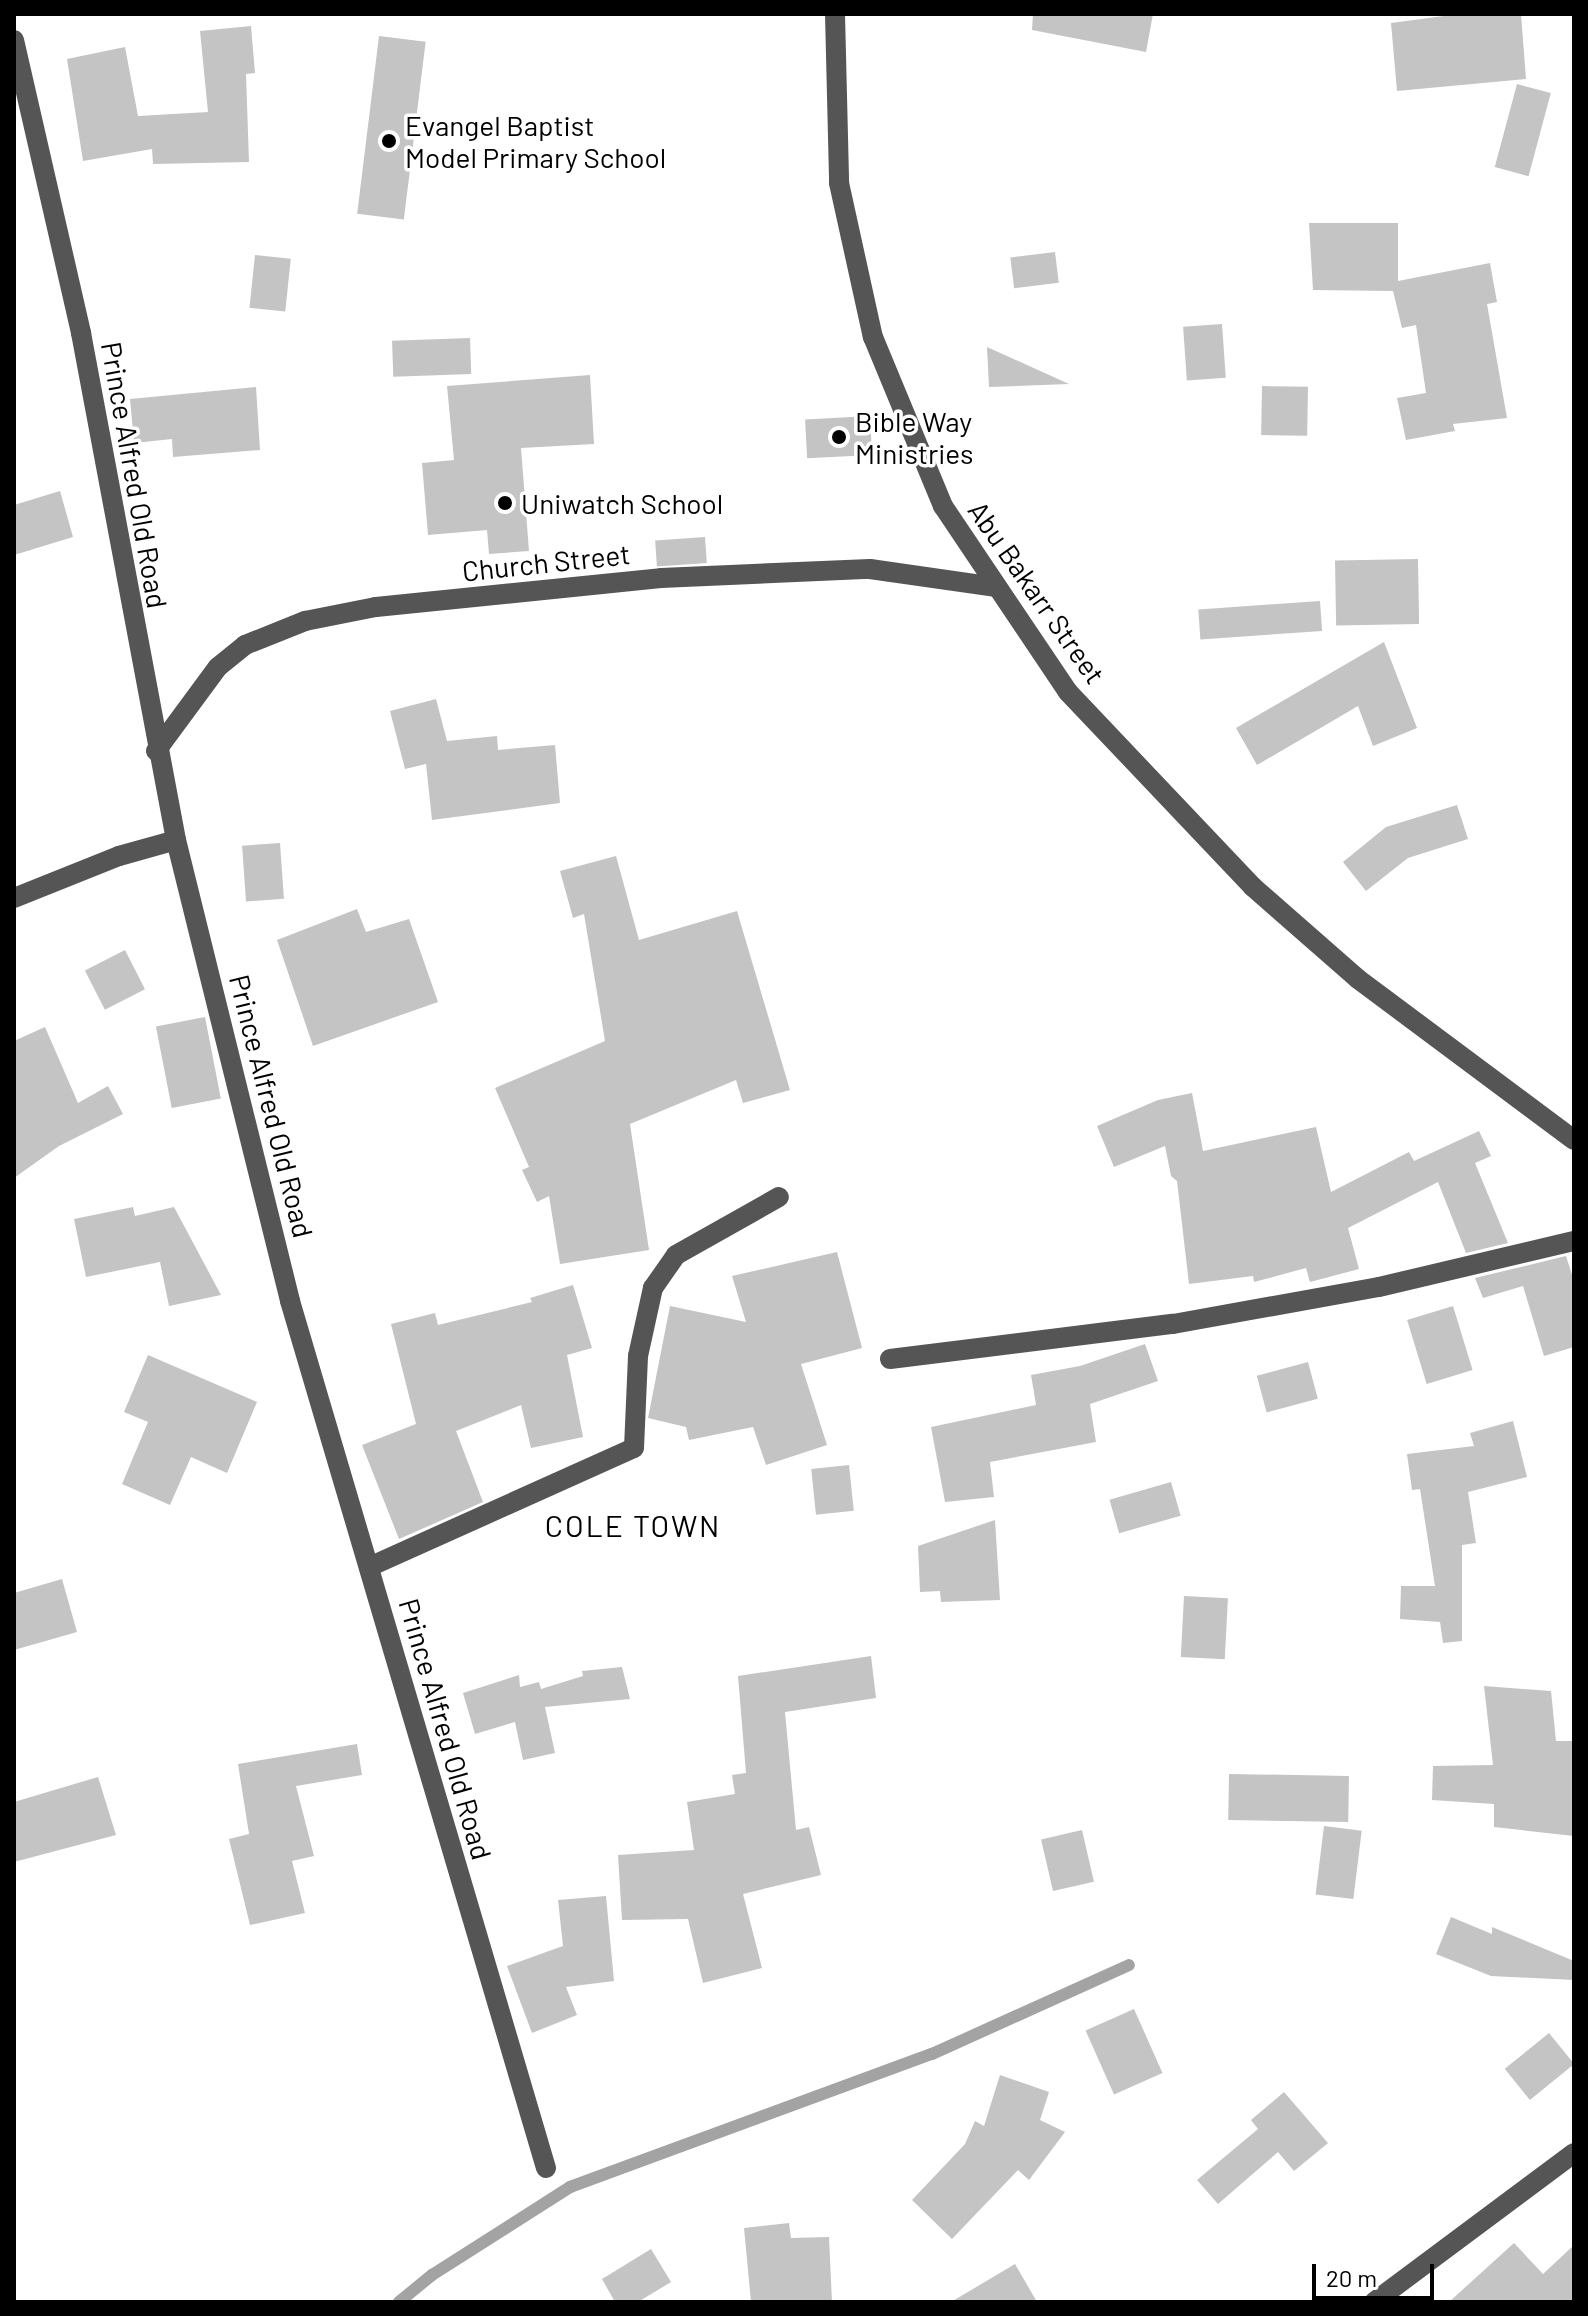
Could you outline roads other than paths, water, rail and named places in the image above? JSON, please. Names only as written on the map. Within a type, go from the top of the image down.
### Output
[{"type":"street","name":"Abu Bakarr Street","points":[[835,14],[839,183],[873,337],[943,506],[1068,692],[1253,887],[1358,979],[1574,1140]]},
{"type":"street","name":"Prince Alfred Old Road","points":[[14,40],[81,333],[156,751],[290,1301],[546,2168]]},
{"type":"street","name":"Church Street","points":[[156,751],[218,667],[245,645],[333,615],[661,578],[870,569],[997,587]]},
{"type":"street","points":[[14,898],[119,856],[176,840]]},
{"type":"street","points":[[369,1567],[634,1448],[638,1356],[653,1288],[676,1255],[779,1197]]},
{"type":"street","points":[[890,1359],[1173,1324],[1379,1287],[1574,1241]]},
{"type":"street","points":[[1374,2302],[1574,2153]]},
{"type":"waterway","points":[[399,2302],[432,2275],[570,2187],[932,2054],[1129,1965]]},
{"type":"place","name":"Evangel Baptist Model Primary School","points":[[389,141]]},
{"type":"place","name":"Bible Way Ministries","points":[[839,437]]},
{"type":"place","name":"Uniwatch School","points":[[505,503]]},
{"type":"district","name":"COLE TOWN","points":[[633,1525]]}]
